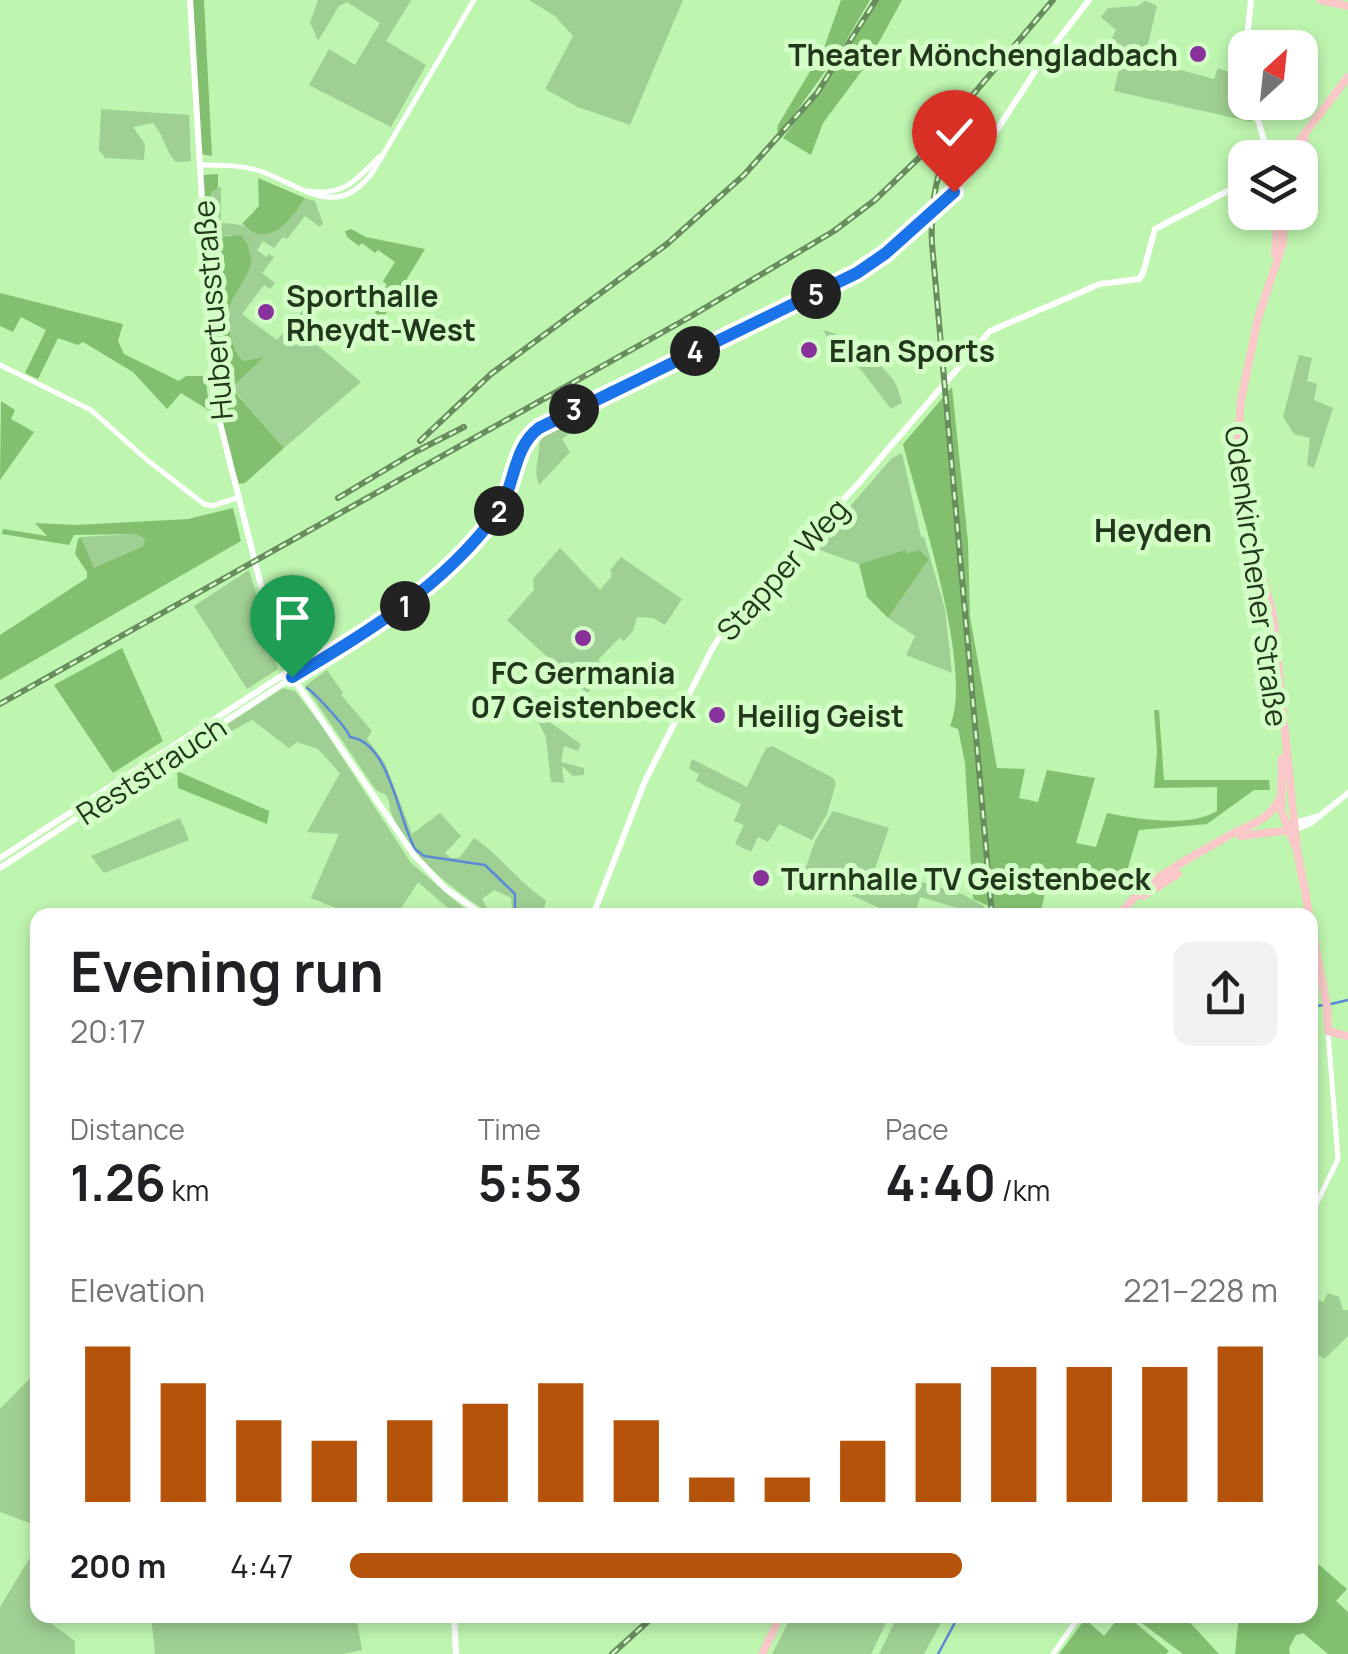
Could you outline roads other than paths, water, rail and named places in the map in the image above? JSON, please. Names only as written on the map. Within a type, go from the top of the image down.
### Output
[{"type":"main road","name":"Hubertusstraße","points":[[190,0],[214,399],[273,634],[291,674],[414,855],[446,889],[473,908]]},
{"type":"main road","name":"Reststrauch","points":[[0,868],[344,639],[351,639],[396,614],[486,527],[504,503],[521,451],[532,433],[857,273],[886,253],[960,186],[1041,62],[1089,0]]},
{"type":"main road","points":[[1248,30],[1251,0]]},
{"type":"main road","points":[[1321,0],[1348,6]]},
{"type":"main road","points":[[1300,140],[1348,78]]},
{"type":"main road","points":[[1308,140],[1348,86]]},
{"type":"main road","name":"Stapper Weg","points":[[596,908],[645,781],[724,628],[858,484],[990,331],[1100,284],[1134,282],[1144,273],[1155,229],[1228,191]]},
{"type":"main road","name":"Odenkirchener Straße","points":[[1278,230],[1275,253],[1256,308],[1232,434],[1246,531],[1268,615],[1284,773],[1280,810],[1291,827]]},
{"type":"main road","name":"Odenkirchener Straße","points":[[1282,230],[1283,243],[1256,327],[1237,431],[1252,532],[1273,614],[1291,827]]},
{"type":"main road","name":"Reststrauch","points":[[0,858],[291,674]]},
{"type":"main road","points":[[1243,830],[1303,828],[1348,792]]},
{"type":"main road","points":[[1129,908],[1143,890],[1225,838],[1266,818],[1282,794]]},
{"type":"main road","points":[[1291,827],[1306,908]]},
{"type":"main road","points":[[1131,908],[1234,838],[1291,827]]},
{"type":"main road","points":[[1318,969],[1331,1035],[1348,1036]]},
{"type":"main road","points":[[454,1623],[456,1654]]},
{"type":"main road","points":[[762,1654],[776,1623]]},
{"type":"street","points":[[200,165],[260,170],[314,197],[343,196],[364,182],[474,0]]},
{"type":"street","points":[[0,365],[91,410],[207,506],[237,498]]},
{"type":"street","points":[[1318,1200],[1338,1159],[1331,1035]]},
{"type":"street","points":[[1053,1654],[1074,1623]]},
{"type":"waterway","points":[[307,688],[350,737],[375,752],[415,849],[424,856],[485,865],[515,894],[515,908]]},
{"type":"waterway","points":[[1331,1004],[1348,1000]]},
{"type":"waterway","points":[[1318,1006],[1323,1005]]},
{"type":"waterway","points":[[938,1654],[955,1623]]},
{"type":"railway","points":[[420,441],[491,374],[667,244],[744,175],[817,93],[876,0]]},
{"type":"railway","points":[[0,704],[688,318],[834,231],[875,200],[922,155],[1053,0]]},
{"type":"railway","points":[[957,129],[936,185],[932,244],[991,908]]},
{"type":"railway","points":[[338,498],[464,427]]},
{"type":"railway","points":[[612,1654],[646,1623]]},
{"type":"place","name":"Theater Mönchengladbach","points":[[1198,54]]},
{"type":"place","name":"Sporthalle Rheydt-West","points":[[266,312]]},
{"type":"place","name":"Elan Sports","points":[[809,350]]},
{"type":"place","name":"FC Germania 07 Geistenbeck","points":[[583,638]]},
{"type":"place","name":"Heilig Geist","points":[[717,715]]},
{"type":"place","name":"Turnhalle TV Geistenbeck","points":[[761,878]]},
{"type":"district","name":"Heyden","points":[[1153,530]]}]
